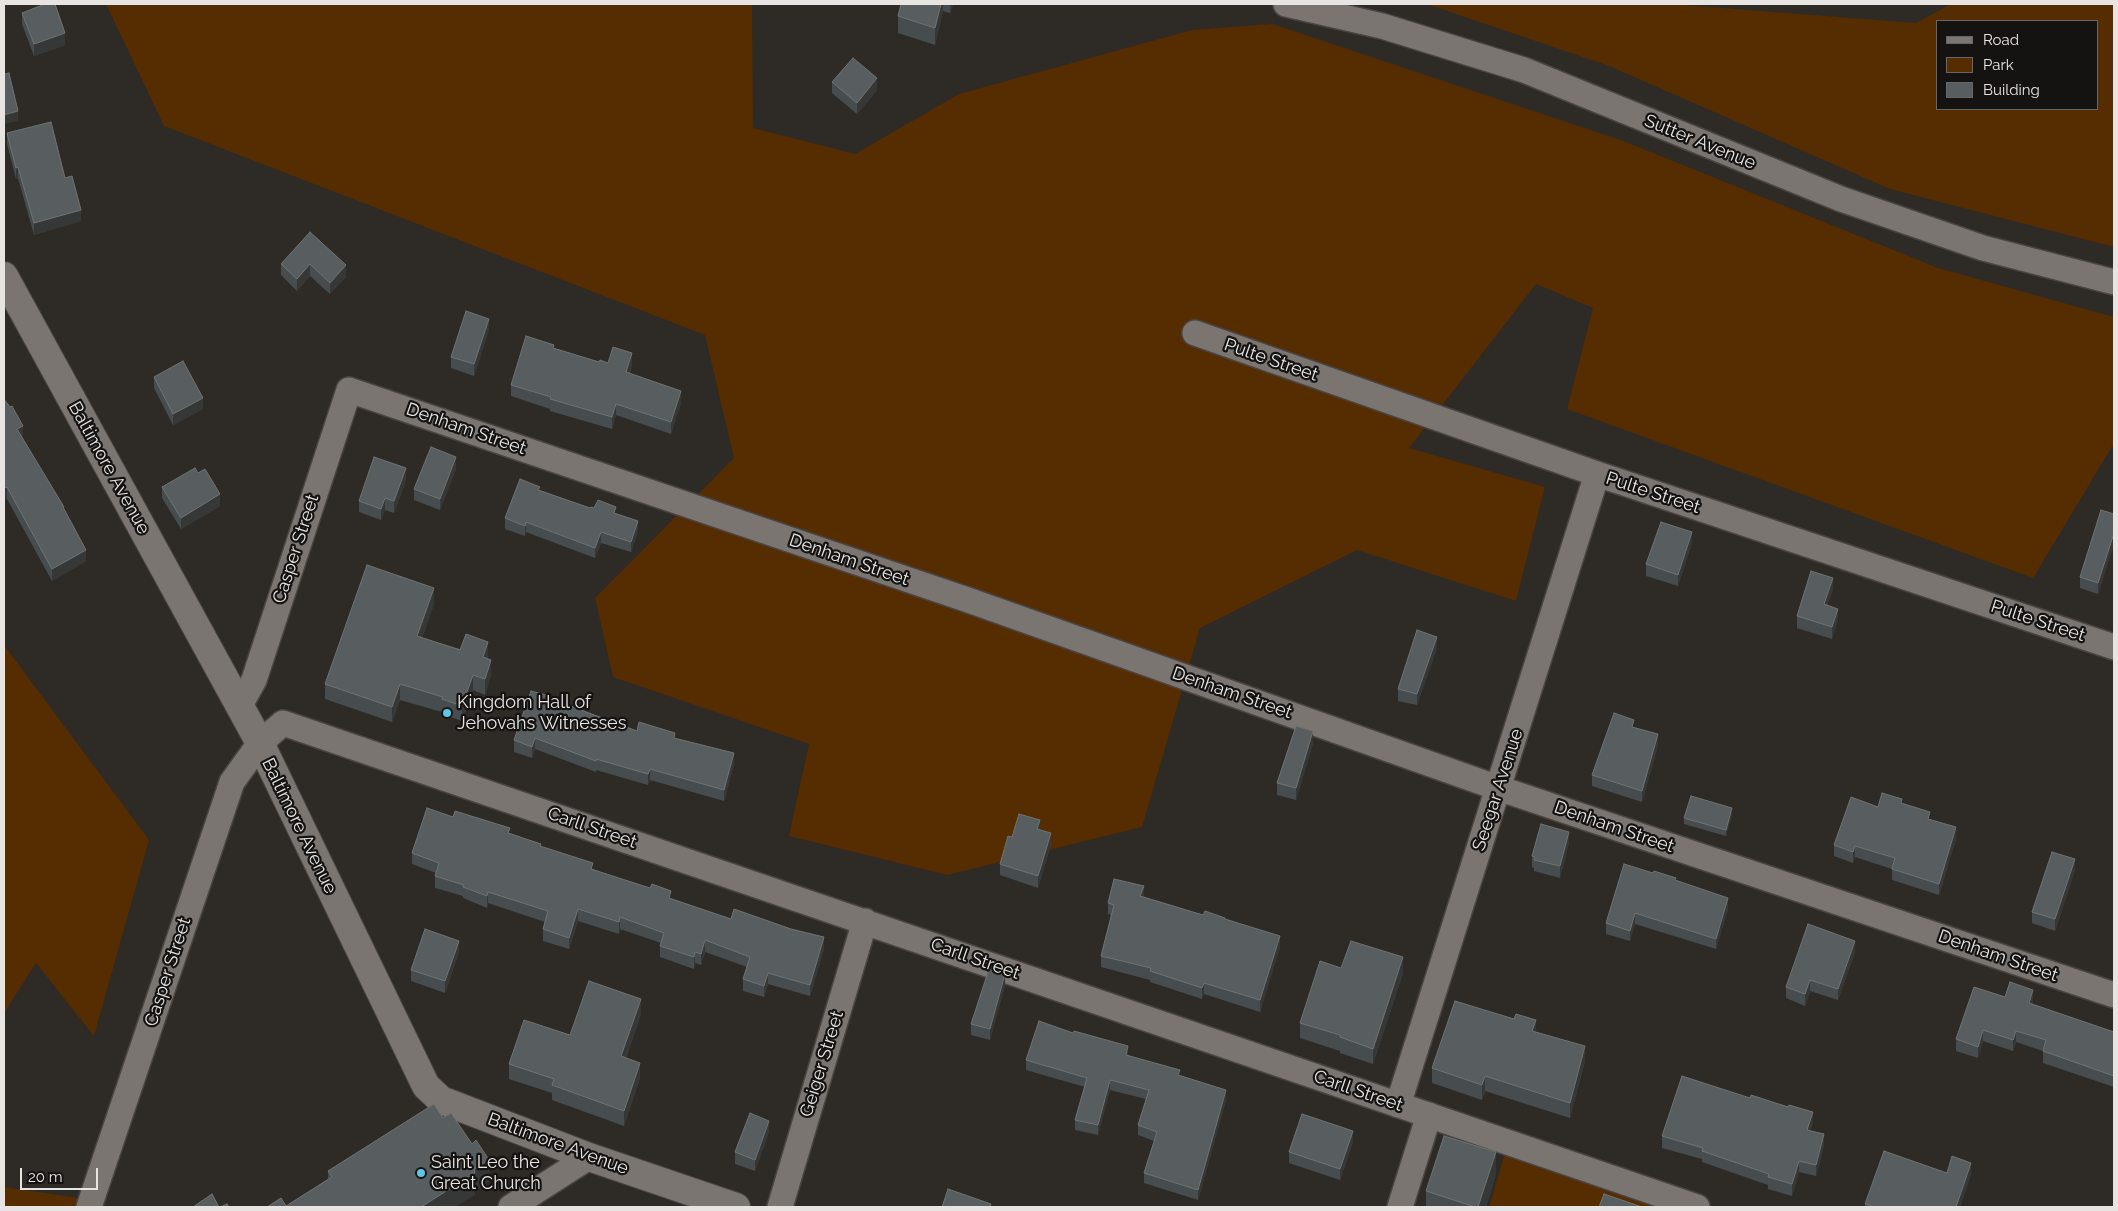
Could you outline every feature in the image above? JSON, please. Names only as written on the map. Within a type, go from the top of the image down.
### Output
[{"type":"street","name":"Sutter Avenue","points":[[1286,4],[1382,26],[1524,70],[1840,199],[1983,248],[2114,282]]},
{"type":"street","name":"Baltimore Avenue","points":[[4,276],[260,744],[426,1086],[441,1100],[589,1157],[736,1207]]},
{"type":"street","name":"Pulte Street","points":[[1195,333],[1597,474],[2114,647]]},
{"type":"street","name":"Casper Street","points":[[239,707],[254,680],[349,390]]},
{"type":"street","name":"Denham Street","points":[[349,390],[959,597],[1498,788],[2114,996]]},
{"type":"street","name":"Seegar Avenue","points":[[1398,1105],[1597,474]]},
{"type":"street","name":"Carll Street","points":[[260,744],[283,722],[1697,1207]]},
{"type":"street","name":"Casper Street","points":[[89,1207],[232,782],[260,744]]},
{"type":"street","name":"Geiger Street","points":[[780,1207],[865,921]]},
{"type":"street","points":[[1400,1207],[1429,1115]]},
{"type":"street","points":[[512,1207],[589,1157]]},
{"type":"green space","points":[[106,4],[752,4],[753,128],[855,154],[959,94],[1192,30],[1272,24],[1626,142],[1938,268],[2114,317],[2114,443],[2033,578],[1567,409],[1593,308],[1536,284],[1409,448],[1545,487],[1516,601],[1357,550],[1200,628],[1142,827],[947,875],[789,836],[809,744],[613,677],[595,598],[734,458],[705,335],[164,126]]},
{"type":"green space","points":[[1427,4],[1672,4],[1916,23],[1951,4],[2114,4],[2114,247],[1890,189],[1609,66]]},
{"type":"green space","points":[[4,645],[149,840],[94,1036],[36,963],[4,1013]]},
{"type":"green space","points":[[1508,1143],[1697,1207],[1489,1207]]},
{"type":"green space","points":[[4,1187],[92,1200],[89,1207],[4,1207]]},
{"type":"building","points":[[45,4],[55,4],[65,33],[34,44],[22,13]]},
{"type":"building","points":[[901,4],[941,4],[935,28],[898,16]]},
{"type":"building","points":[[853,58],[877,78],[857,103],[832,82]]},
{"type":"building","points":[[9,73],[18,111],[4,115],[4,74]]},
{"type":"building","points":[[51,122],[65,178],[72,176],[81,210],[34,223],[7,133]]},
{"type":"building","points":[[310,232],[346,265],[330,283],[310,264],[297,279],[281,264]]},
{"type":"building","points":[[466,311],[489,319],[474,364],[451,357]]},
{"type":"building","points":[[526,336],[554,345],[553,348],[599,362],[600,360],[608,363],[613,347],[632,353],[626,372],[681,391],[671,422],[616,404],[612,417],[550,399],[551,397],[511,385]]},
{"type":"building","points":[[183,361],[203,398],[173,414],[154,377]]},
{"type":"building","points":[[4,399],[10,407],[12,406],[23,426],[17,429],[64,507],[86,550],[52,569],[7,487],[4,488]]},
{"type":"building","points":[[431,447],[456,457],[440,499],[414,489]]},
{"type":"building","points":[[374,457],[406,468],[394,501],[385,498],[381,509],[359,501]]},
{"type":"building","points":[[195,468],[198,473],[205,469],[220,494],[181,518],[162,487]]},
{"type":"building","points":[[520,479],[540,487],[538,490],[590,508],[594,508],[598,500],[616,507],[614,513],[638,521],[631,542],[601,532],[595,548],[526,522],[525,526],[505,518]]},
{"type":"building","points":[[2101,510],[2114,514],[2114,533],[2098,583],[2080,577]]},
{"type":"building","points":[[1661,522],[1692,532],[1678,575],[1646,564]]},
{"type":"building","points":[[367,565],[434,588],[417,636],[460,650],[466,634],[488,642],[483,657],[491,660],[485,679],[473,675],[462,706],[442,699],[443,697],[400,684],[392,707],[325,684]]},
{"type":"building","points":[[1811,571],[1833,578],[1824,604],[1838,609],[1832,627],[1797,616]]},
{"type":"building","points":[[1417,630],[1437,637],[1417,694],[1398,689]]},
{"type":"building","points":[[531,691],[550,696],[549,698],[637,731],[639,722],[675,733],[674,738],[734,753],[724,790],[650,769],[648,774],[596,759],[596,761],[535,738],[532,747],[514,740]]},
{"type":"building","points":[[1614,713],[1634,720],[1632,727],[1658,734],[1642,791],[1592,775]]},
{"type":"building","points":[[1296,726],[1313,731],[1296,788],[1277,783]]},
{"type":"building","points":[[1882,793],[1902,799],[1901,803],[1930,812],[1928,819],[1956,827],[1939,884],[1892,869],[1895,858],[1855,846],[1853,852],[1834,845],[1851,797],[1878,807]]},
{"type":"building","points":[[1691,796],[1732,808],[1726,830],[1684,818]]},
{"type":"building","points":[[427,808],[453,817],[455,811],[510,828],[508,833],[541,844],[540,846],[593,863],[591,869],[650,888],[652,884],[671,891],[669,898],[731,919],[734,909],[791,929],[824,937],[810,985],[768,973],[764,986],[743,979],[750,957],[705,940],[701,954],[695,952],[694,957],[660,946],[664,933],[620,917],[619,922],[578,909],[569,938],[543,929],[548,911],[488,892],[487,896],[463,887],[464,885],[435,876],[439,863],[412,853]]},
{"type":"building","points":[[1019,814],[1040,820],[1037,829],[1051,833],[1038,876],[1000,864],[1008,836],[1012,837]]},
{"type":"building","points":[[1541,824],[1569,832],[1560,866],[1534,860],[1535,857],[1532,856]]},
{"type":"building","points":[[2052,852],[2075,859],[2055,919],[2032,912]]},
{"type":"building","points":[[1624,864],[1676,878],[1675,880],[1728,898],[1716,939],[1635,913],[1630,931],[1606,923]]},
{"type":"building","points":[[1114,879],[1144,886],[1140,896],[1203,915],[1205,911],[1280,936],[1260,1000],[1204,983],[1202,988],[1150,971],[1151,968],[1101,956],[1114,905],[1108,903]]},
{"type":"building","points":[[1808,924],[1855,941],[1838,989],[1810,980],[1805,994],[1786,987]]},
{"type":"building","points":[[425,929],[459,941],[445,981],[411,970]]},
{"type":"building","points":[[1351,941],[1403,957],[1373,1049],[1340,1037],[1340,1035],[1300,1023],[1320,961],[1341,968]]},
{"type":"building","points":[[989,969],[1005,974],[990,1029],[971,1024]]},
{"type":"building","points":[[589,981],[641,999],[621,1056],[640,1063],[624,1111],[552,1085],[554,1079],[509,1064],[524,1020],[570,1035]]},
{"type":"building","points":[[2010,982],[2033,990],[2029,1003],[2114,1032],[2114,1076],[2043,1051],[2046,1040],[2016,1031],[2013,1040],[1983,1030],[1978,1047],[1956,1039],[1974,987],[2005,997]]},
{"type":"building","points":[[1455,1001],[1514,1019],[1516,1014],[1536,1020],[1532,1031],[1585,1046],[1570,1103],[1485,1076],[1482,1085],[1432,1068]]},
{"type":"building","points":[[1039,1021],[1073,1033],[1074,1031],[1128,1046],[1126,1055],[1180,1070],[1178,1075],[1226,1090],[1198,1190],[1144,1173],[1157,1132],[1138,1125],[1149,1090],[1110,1080],[1098,1125],[1075,1120],[1087,1078],[1026,1060]]},
{"type":"building","points":[[1682,1076],[1750,1098],[1751,1095],[1788,1107],[1789,1105],[1813,1112],[1807,1130],[1824,1134],[1816,1165],[1799,1161],[1792,1184],[1768,1177],[1769,1174],[1702,1151],[1703,1148],[1662,1136]]},
{"type":"building","name":"Saint Leo the Great Church","points":[[434,1104],[443,1118],[451,1113],[472,1144],[476,1140],[489,1160],[474,1169],[475,1173],[421,1207],[267,1207],[281,1198],[286,1206],[332,1177],[328,1171]]},
{"type":"building","points":[[750,1113],[769,1121],[755,1160],[735,1152]]},
{"type":"building","points":[[1302,1114],[1353,1131],[1340,1169],[1289,1152]]},
{"type":"building","points":[[1444,1136],[1496,1152],[1478,1207],[1426,1191]]},
{"type":"building","points":[[1884,1151],[1947,1173],[1952,1156],[1971,1163],[1956,1207],[1875,1207],[1865,1204]]},
{"type":"building","points":[[948,1189],[991,1204],[990,1207],[942,1207]]},
{"type":"building","points":[[212,1194],[219,1207],[193,1207]]},
{"type":"building","points":[[1604,1194],[1642,1207],[1599,1207]]},
{"type":"place","name":"Kingdom Hall of Jehovahs Witnesses","points":[[447,713]]},
{"type":"place","name":"Saint Leo the Great Church","points":[[421,1173]]}]
